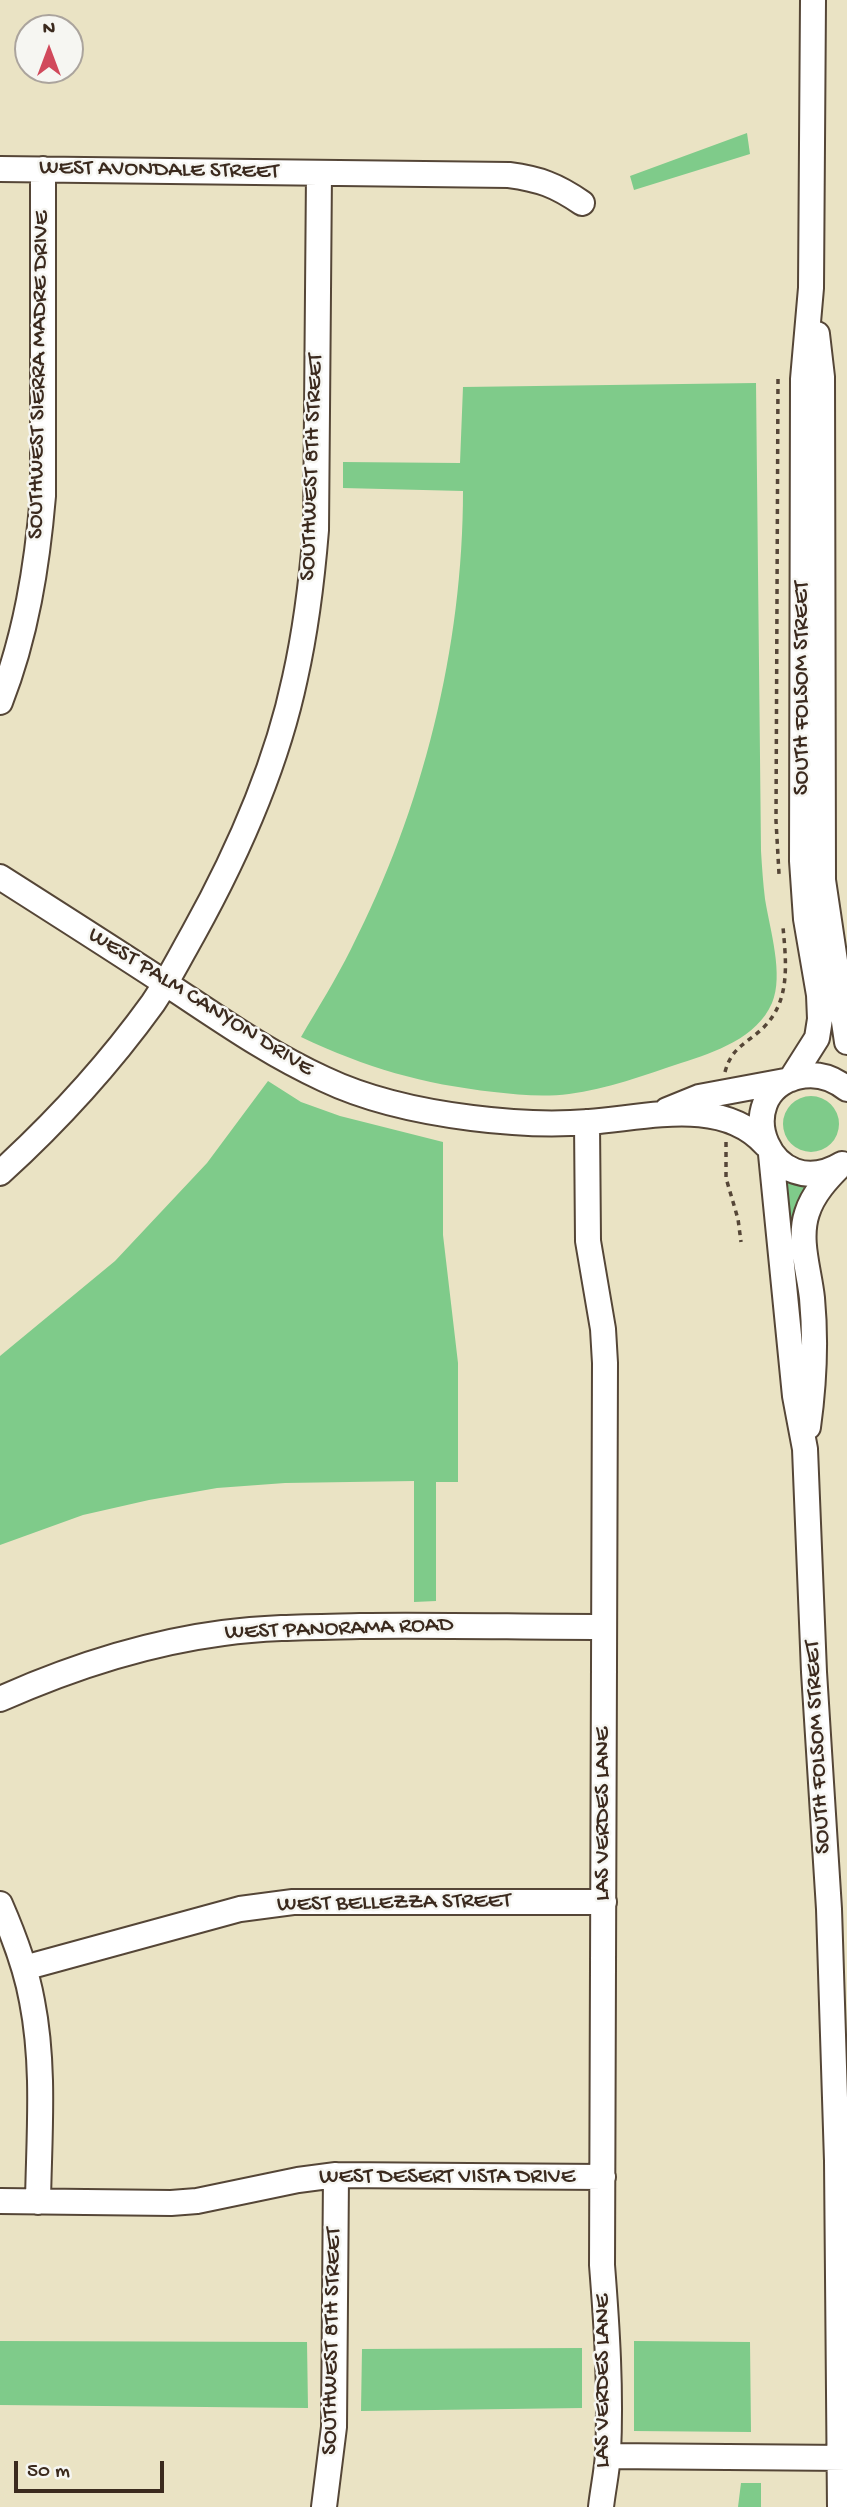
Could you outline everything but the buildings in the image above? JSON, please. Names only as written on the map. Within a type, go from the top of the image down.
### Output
[{"type":"street","name":"SOUTH FOLSOM STREET","points":[[813,0],[811,288],[803,379],[802,861],[806,919],[819,995],[820,1019],[812,1047],[788,1080],[766,1102],[762,1130],[768,1149],[795,1396],[805,1449],[814,1672],[830,1909],[843,2458],[840,2507]]},
{"type":"street","name":"WEST AVONDALE STREET","points":[[0,169],[509,175],[535,178],[560,187],[582,203]]},
{"type":"street","name":"SOUTHWEST SIERRA MADRE DRIVE","points":[[0,702],[13,667],[28,610],[43,496],[43,169]]},
{"type":"street","name":"SOUTHWEST 8TH STREET","points":[[0,1173],[62,1112],[153,1003],[223,880],[258,803],[278,741],[295,678],[311,584],[316,530],[318,173]]},
{"type":"street","name":"SOUTH FOLSOM STREET","points":[[811,288],[822,377],[823,880],[847,1042]]},
{"type":"street","name":"WEST PALM CANYON DRIVE","points":[[0,877],[264,1048],[326,1080],[393,1103],[442,1114],[514,1124],[587,1122],[660,1113],[726,1118],[755,1133],[782,1165],[796,1172],[827,1172],[844,1162]]},
{"type":"street","name":"WEST PALM CANYON DRIVE","points":[[660,1113],[699,1097],[806,1074],[822,1075],[847,1089]]},
{"type":"street","name":"LAS VERDES LANE","points":[[587,1122],[589,1241],[603,1329],[605,1363],[602,2265],[608,2339],[608,2456],[601,2507]]},
{"type":"street","name":"SOUTH FOLSOM STREET","points":[[805,1449],[813,1394],[814,1339],[804,1229],[807,1211],[813,1198],[844,1162]]},
{"type":"street","name":"WEST PANORAMA ROAD","points":[[0,1699],[103,1660],[167,1643],[222,1633],[276,1627],[604,1627]]},
{"type":"street","name":"WEST BELLEZZA STREET","points":[[24,1968],[240,1909],[293,1902],[604,1902]]},
{"type":"street","points":[[0,1904],[24,1968],[38,2049],[38,2202]]},
{"type":"street","name":"SOUTHWEST 8TH STREET","points":[[324,2507],[334,2427],[336,2175]]},
{"type":"street","name":"WEST DESERT VISTA DRIVE","points":[[0,2201],[197,2201],[336,2175],[603,2177]]},
{"type":"street","points":[[608,2456],[843,2458]]},
{"type":"path","points":[[778,379],[776,821],[779,880]]},
{"type":"path","points":[[725,1083],[729,1058],[738,1047],[764,1028],[780,1003],[786,974],[782,918]]},
{"type":"path","points":[[726,1136],[726,1178],[738,1219],[741,1241]]},
{"type":"green space","points":[[747,133],[750,154],[634,190],[630,176]]},
{"type":"green space","points":[[756,383],[761,851],[777,979],[772,1003],[765,1015],[746,1034],[707,1054],[612,1085],[583,1092],[551,1095],[494,1092],[419,1079],[349,1058],[301,1037],[345,960],[376,896],[418,784],[447,668],[461,550],[463,491],[343,488],[343,462],[460,463],[463,387]]},
{"type":"green space","points":[[268,1081],[301,1102],[340,1116],[443,1142],[443,1235],[458,1363],[458,1482],[436,1482],[436,1601],[414,1602],[414,1481],[285,1483],[217,1488],[83,1515],[0,1545],[0,1356],[115,1261],[207,1163]]},
{"type":"green space","points":[[805,1096],[817,1096],[827,1100],[835,1108],[839,1124],[835,1140],[827,1148],[817,1152],[805,1152],[795,1148],[787,1140],[783,1130],[783,1118],[787,1108],[795,1100]]},
{"type":"green space","points":[[785,1181],[808,1187],[806,1396]]},
{"type":"green space","points":[[0,2341],[307,2342],[308,2408],[0,2405]]},
{"type":"green space","points":[[634,2341],[750,2342],[751,2432],[634,2431]]},
{"type":"green space","points":[[582,2348],[582,2408],[361,2411],[362,2349]]},
{"type":"green space","points":[[741,2483],[761,2483],[761,2507],[738,2507]]}]
